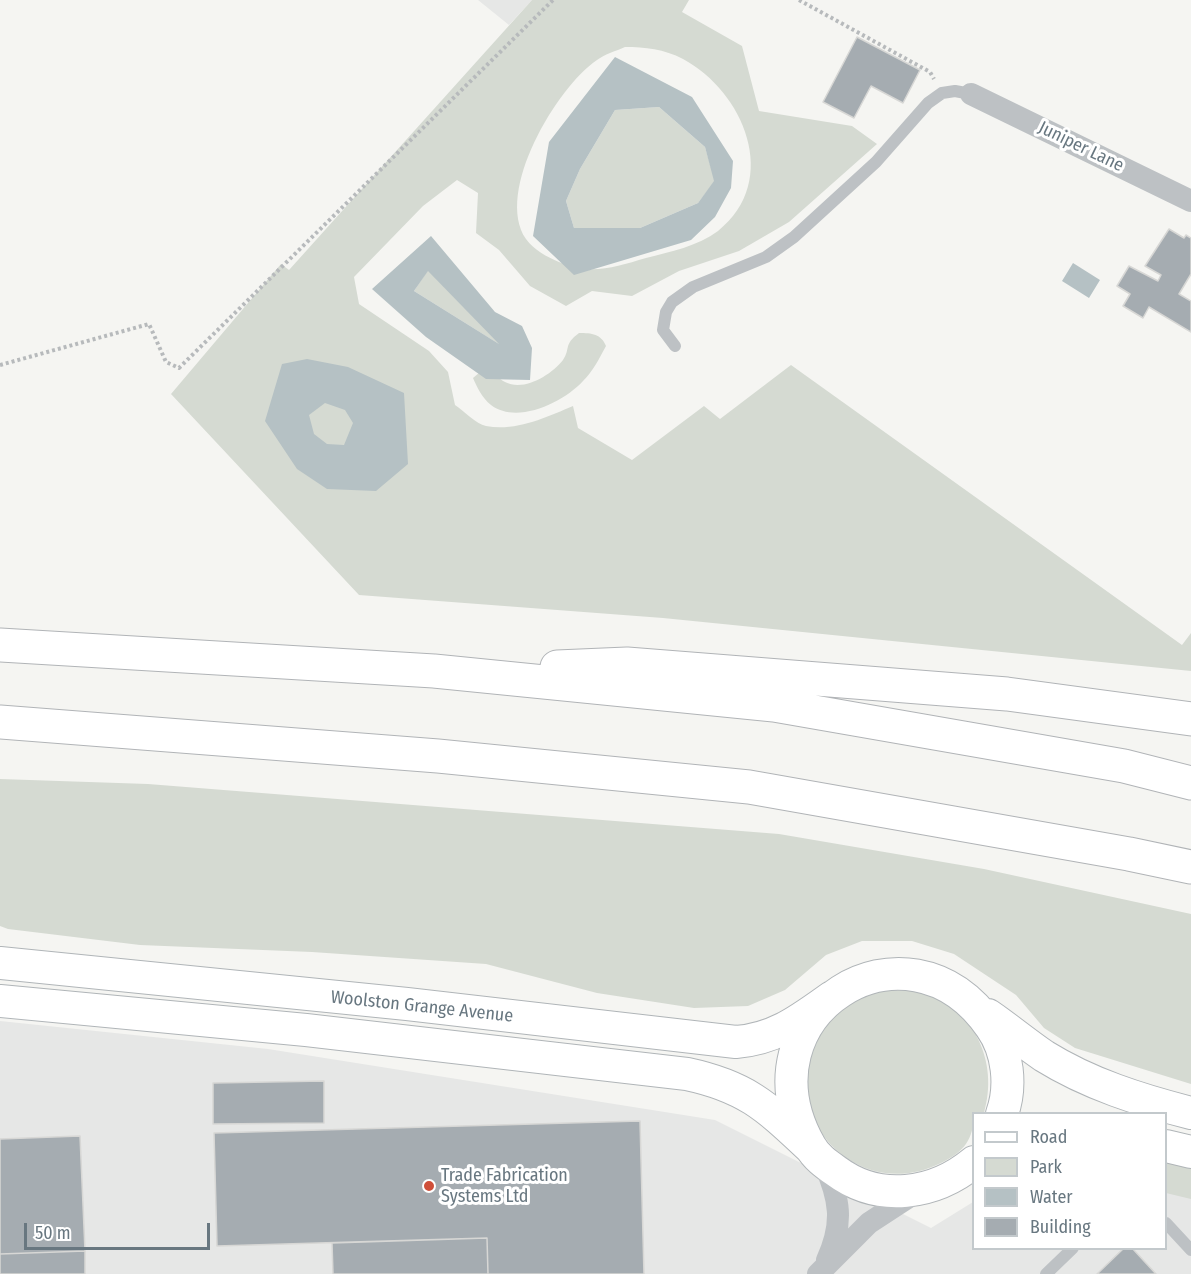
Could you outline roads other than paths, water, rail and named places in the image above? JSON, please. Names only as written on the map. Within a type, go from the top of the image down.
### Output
[{"type":"highway","points":[[0,645],[434,671],[774,705],[1124,766],[1191,783]]},
{"type":"highway","points":[[434,671],[627,664],[1007,694],[1191,719]]},
{"type":"highway","points":[[0,722],[426,755],[749,787],[1191,867]]},
{"type":"main road","name":"Woolston Grange Avenue","points":[[0,963],[407,1004],[736,1042],[772,1036],[793,1025],[832,997]]},
{"type":"main road","points":[[818,1156],[796,1119],[790,1086],[794,1052],[809,1022],[832,997],[855,983],[880,975],[907,974],[933,979],[957,990],[1044,1056],[1078,1074],[1139,1099],[1191,1113]]},
{"type":"main road","name":"Woolston Grange Avenue","points":[[0,1001],[316,1031],[687,1074],[719,1081],[742,1091],[766,1106],[844,1178],[869,1188],[894,1192],[932,1187]]},
{"type":"main road","points":[[977,1007],[997,1035],[1008,1069],[1006,1104],[1002,1112]]},
{"type":"main road","points":[[1167,1146],[1191,1152]]},
{"type":"main road","points":[[932,1187],[972,1163]]},
{"type":"main road","points":[[932,1187],[972,1170]]},
{"type":"street","name":"Juniper Lane","points":[[971,94],[1191,201]]},
{"type":"street","points":[[818,1156],[835,1189],[839,1210],[833,1246],[821,1270]]},
{"type":"street","points":[[821,1270],[869,1223],[932,1187]]},
{"type":"lane","points":[[675,346],[663,330],[666,312],[672,302],[693,287],[766,257],[794,237],[876,162],[928,103],[942,93],[955,91],[971,94]]},
{"type":"lane","points":[[1167,1224],[1191,1250]]},
{"type":"lane","points":[[1046,1274],[1071,1250]]},
{"type":"water","points":[[615,57],[692,97],[733,161],[731,188],[715,217],[691,240],[574,275],[533,236],[549,142]],"holes":[[[659,107],[705,147],[714,181],[698,203],[640,228],[574,228],[566,201],[580,169],[615,110]]]},
{"type":"water","points":[[431,236],[495,312],[522,326],[532,348],[530,380],[486,379],[426,337],[372,289]],"holes":[[[428,271],[499,344],[414,291]]]},
{"type":"water","points":[[1073,263],[1100,280],[1089,298],[1062,281]]},
{"type":"water","points":[[307,359],[348,367],[404,393],[408,464],[376,491],[327,489],[297,469],[265,421],[282,364]],"holes":[[[325,403],[345,410],[353,423],[344,445],[327,444],[314,434],[309,415]]]},
{"type":"place","name":"Trade Fabrication Systems Ltd","points":[[429,1186]]}]
